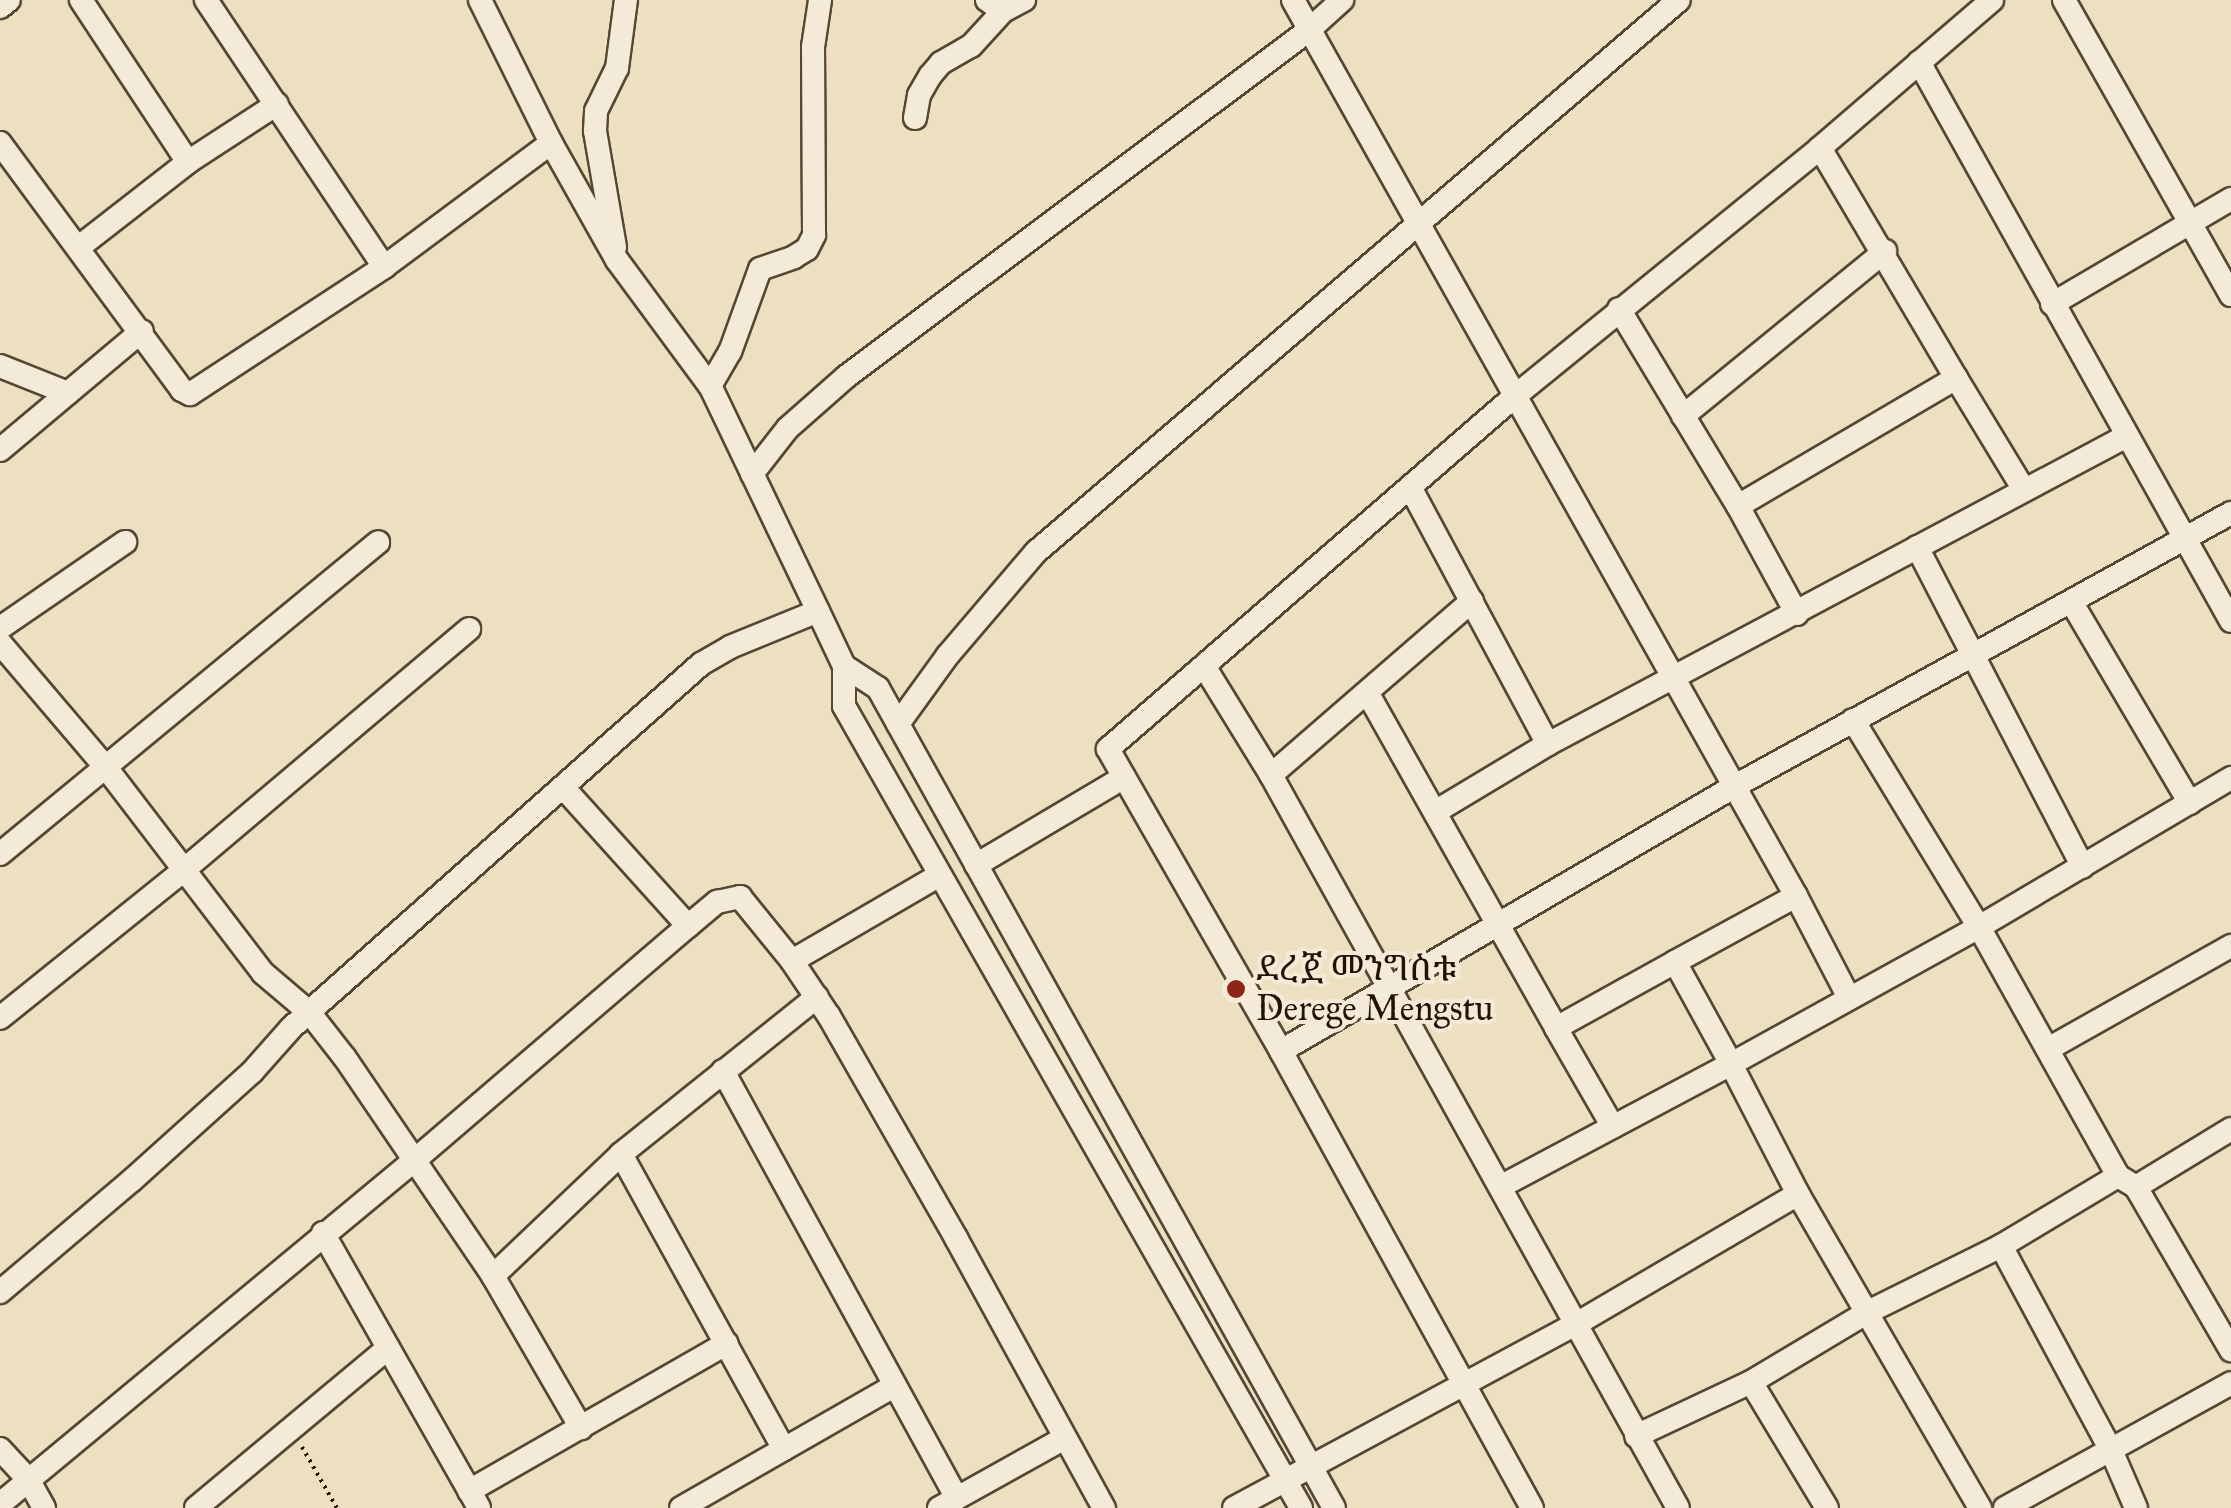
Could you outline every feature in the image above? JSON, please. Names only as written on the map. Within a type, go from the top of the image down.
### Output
[{"type":"street","points":[[0,7],[9,0]]},
{"type":"street","points":[[81,0],[188,162]]},
{"type":"street","points":[[206,0],[384,266]]},
{"type":"street","points":[[480,0],[551,143],[617,260],[710,386],[844,666],[844,706],[1301,1508]]},
{"type":"street","points":[[617,260],[595,131],[596,112],[618,68],[626,0]]},
{"type":"street","points":[[710,386],[730,352],[760,268],[794,257],[807,248],[814,235],[813,46],[820,0]]},
{"type":"street","points":[[1293,0],[1796,896],[1848,996]]},
{"type":"street","points":[[752,474],[788,428],[847,376],[1309,30],[1342,0]]},
{"type":"street","points":[[898,724],[948,654],[1036,552],[1679,0]]},
{"type":"street","points":[[1532,1508],[1281,1051],[1108,749],[1515,396],[1820,148],[1992,0]]},
{"type":"street","points":[[2064,0],[2231,295]]},
{"type":"street","points":[[915,118],[919,95],[930,76],[992,26],[1005,4]]},
{"type":"street","points":[[1919,62],[2231,620]]},
{"type":"street","points":[[79,246],[188,162],[278,104]]},
{"type":"street","points":[[0,143],[182,390],[190,394],[384,266],[551,143]]},
{"type":"street","points":[[1820,148],[2023,488]]},
{"type":"street","points":[[2052,304],[2231,199]]},
{"type":"street","points":[[1683,416],[1885,252]]},
{"type":"street","points":[[1618,309],[1738,506],[1797,614]]},
{"type":"street","points":[[0,450],[142,331]]},
{"type":"street","points":[[0,366],[68,393]]},
{"type":"street","points":[[1738,506],[1956,378]]},
{"type":"street","points":[[1435,812],[1548,744],[1797,614],[2023,488],[2126,437]]},
{"type":"street","points":[[1410,488],[1548,744]]},
{"type":"street","points":[[1281,1051],[1734,786],[2231,513]]},
{"type":"street","points":[[0,628],[125,542]]},
{"type":"street","points":[[0,854],[378,542]]},
{"type":"street","points":[[1917,547],[1970,656],[2083,867]]},
{"type":"street","points":[[1271,775],[1472,601]]},
{"type":"street","points":[[2072,603],[2190,802]]},
{"type":"street","points":[[0,1292],[131,1181],[309,1012],[701,664],[818,611]]},
{"type":"street","points":[[0,1018],[185,870],[469,629]]},
{"type":"street","points":[[0,643],[104,765],[263,973],[309,1012],[416,1160],[492,1276],[582,1428]]},
{"type":"street","points":[[844,666],[878,688],[1334,1508]]},
{"type":"street","points":[[1204,666],[1271,775],[1678,1508]]},
{"type":"street","points":[[1368,694],[1613,1127]]},
{"type":"street","points":[[1853,720],[2231,1350]]},
{"type":"street","points":[[976,865],[1124,777]]},
{"type":"street","points":[[1502,1186],[1979,927],[2231,778]]},
{"type":"street","points":[[563,788],[688,926]]},
{"type":"street","points":[[792,961],[940,874]]},
{"type":"street","points":[[1556,1028],[1796,896]]},
{"type":"street","points":[[0,1504],[323,1233],[416,1160],[717,902],[740,897],[816,997],[1104,1508]]},
{"type":"street","points":[[2048,1049],[2231,946]]},
{"type":"street","points":[[1675,962],[1798,1194],[1980,1508]]},
{"type":"street","points":[[492,1276],[621,1154],[816,997]]},
{"type":"street","points":[[723,1071],[894,1386],[948,1503],[1066,1438]]},
{"type":"street","points":[[1636,1436],[1751,1382],[1868,1312],[2231,1129]]},
{"type":"street","points":[[621,1154],[784,1449]]},
{"type":"street","points":[[1234,1508],[1578,1324],[1798,1194]]},
{"type":"street","points":[[323,1233],[474,1499],[582,1428],[727,1342]]},
{"type":"street","points":[[2000,1246],[2110,1450],[2136,1508]]},
{"type":"street","points":[[196,1508],[388,1348]]},
{"type":"street","points":[[1751,1382],[1827,1508]]},
{"type":"street","points":[[2005,1508],[2231,1383]]},
{"type":"street","points":[[681,1508],[894,1386]]},
{"type":"street","points":[[0,1449],[28,1479],[44,1508]]},
{"type":"path","points":[[292,1430],[337,1508]]},
{"type":"place","name":"ደረጀ መንግስቱ Derege Mengstu","points":[[1236,989]]}]
